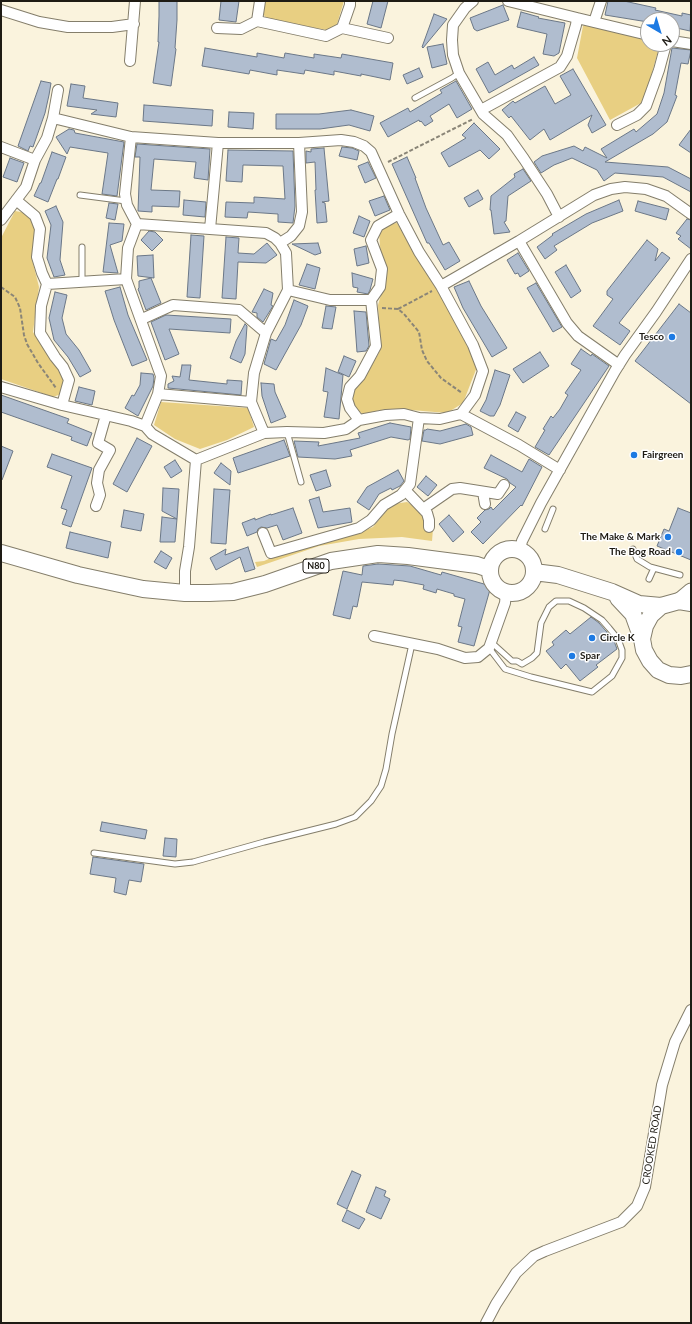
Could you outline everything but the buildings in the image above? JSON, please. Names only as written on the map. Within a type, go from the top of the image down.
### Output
[{"type":"main road","points":[[506,549],[520,550],[531,559],[534,565],[533,579],[525,589],[519,592],[506,593],[499,590],[493,584],[489,569],[494,556],[506,549]]},
{"type":"main road","name":"N80","points":[[1,553],[85,577],[143,589],[209,594],[233,592],[265,584],[331,561],[378,554],[408,556],[477,565],[489,569]]},
{"type":"main road","points":[[534,572],[558,575],[612,592],[639,604],[661,606],[685,602]]},
{"type":"main road","points":[[612,592],[633,614],[642,638],[644,650],[650,661],[658,670],[669,675],[681,676],[691,674]]},
{"type":"main road","points":[[642,638],[645,626],[651,615],[661,606]]},
{"type":"street","points":[[130,61],[135,1]]},
{"type":"street","points":[[257,21],[260,1]]},
{"type":"street","points":[[342,28],[350,1]]},
{"type":"street","points":[[473,1],[465,8],[453,25],[453,55],[459,73],[482,112],[507,135],[524,159],[547,194],[559,217]]},
{"type":"street","points":[[508,1],[640,33]]},
{"type":"street","points":[[594,22],[601,1]]},
{"type":"street","points":[[1,10],[39,22],[68,27],[112,27],[134,24]]},
{"type":"street","points":[[482,112],[560,66],[567,56],[577,18]]},
{"type":"street","points":[[217,28],[241,29],[257,21],[326,36],[342,28],[388,38]]},
{"type":"street","points":[[680,42],[691,44]]},
{"type":"street","points":[[617,125],[637,115],[646,106],[664,52]]},
{"type":"street","points":[[1,220],[26,187],[35,160],[47,138],[53,118],[58,90]]},
{"type":"street","points":[[53,118],[131,137],[218,143],[299,144],[341,140],[354,142],[364,146],[371,152],[399,214],[419,252],[441,286],[473,345],[483,371],[475,395],[461,414]]},
{"type":"street","points":[[131,137],[125,194],[126,201],[137,224],[128,248],[126,279],[142,319],[161,376],[158,394],[145,426]]},
{"type":"street","points":[[210,229],[218,143]]},
{"type":"street","points":[[280,243],[291,236],[299,226],[302,212],[299,144]]},
{"type":"street","points":[[1,147],[35,160]]},
{"type":"street","points":[[441,286],[594,196],[611,189],[646,189],[666,196],[691,214]]},
{"type":"street","points":[[16,200],[35,216],[40,229],[37,257],[47,284],[41,306],[40,333],[70,380],[63,402]]},
{"type":"street","points":[[359,420],[350,408],[347,399],[350,387],[360,376],[376,346],[371,304],[380,287],[382,269],[371,240],[378,226],[399,214]]},
{"type":"street","points":[[137,224],[266,233],[276,238],[280,243],[286,253],[288,290],[266,333],[254,373],[252,402],[264,433]]},
{"type":"street","points":[[519,241],[568,323],[578,336],[619,365]]},
{"type":"street","points":[[520,550],[522,541],[541,503],[619,365],[691,259]]},
{"type":"street","points":[[47,284],[126,279]]},
{"type":"street","points":[[288,290],[330,300],[371,304]]},
{"type":"street","points":[[142,319],[173,306],[239,310],[266,333]]},
{"type":"street","points":[[1,386],[145,426],[152,434],[196,460]]},
{"type":"street","points":[[158,394],[252,402]]},
{"type":"street","points":[[196,460],[264,433],[324,433],[346,429],[359,420],[386,415],[404,414],[419,418],[440,418],[461,414],[519,445],[560,470]]},
{"type":"street","points":[[96,506],[100,495],[97,483],[99,470],[110,450],[98,443],[106,415]]},
{"type":"street","points":[[264,533],[271,553],[359,528],[371,520],[384,505],[401,494],[410,484],[419,418]]},
{"type":"street","points":[[185,593],[185,571],[189,547],[196,460]]},
{"type":"street","points":[[424,509],[452,489],[460,488],[498,494],[504,485]]},
{"type":"street","points":[[405,490],[427,513],[429,527]]},
{"type":"street","points":[[482,492],[485,504]]},
{"type":"street","points":[[685,602],[691,591]]},
{"type":"street","points":[[374,636],[438,649],[465,658],[478,657],[490,645],[505,603],[506,593]]},
{"type":"street","name":"CROOKED ROAD","points":[[486,1323],[496,1304],[516,1273],[534,1256],[621,1222],[637,1206],[645,1187],[662,1085],[676,1042],[691,1010]]},
{"type":"lane","points":[[415,98],[459,73]]},
{"type":"lane","points":[[80,195],[126,201]]},
{"type":"lane","points":[[82,247],[82,282]]},
{"type":"lane","points":[[287,432],[301,482]]},
{"type":"lane","points":[[545,529],[552,509]]},
{"type":"lane","points":[[633,549],[637,559],[650,567],[680,575]]},
{"type":"lane","points":[[649,579],[654,568]]},
{"type":"lane","points":[[556,601],[569,601],[584,608],[605,624],[618,638],[622,650],[622,658],[612,676],[592,692],[531,678],[505,669],[490,645],[512,661],[517,661],[522,664],[537,653],[541,623],[549,607],[556,601]]},
{"type":"lane","points":[[94,853],[175,864],[193,862],[336,824],[355,817],[371,801],[381,786],[386,769],[392,734],[412,644]]},
{"type":"path","points":[[378,167],[482,112]]},
{"type":"path","points":[[398,309],[441,286]]},
{"type":"path","points":[[1,287],[15,297],[20,308],[24,336],[27,344],[63,402]]},
{"type":"path","points":[[371,304],[398,309],[404,314],[419,332],[422,350],[427,361],[441,378],[471,401]]},
{"type":"shaded area","points":[[265,1],[344,1],[337,24],[335,27],[327,30],[268,20],[263,14]]},
{"type":"shaded area","points":[[587,23],[640,37],[640,52],[658,52],[648,87],[641,103],[610,120],[577,58],[583,26]]},
{"type":"shaded area","points":[[15,211],[27,213],[34,220],[35,231],[32,259],[39,287],[33,332],[65,379],[61,394],[53,397],[1,379],[1,238]]},
{"type":"shaded area","points":[[397,223],[471,347],[477,367],[463,403],[447,413],[399,409],[381,410],[363,414],[357,410],[353,404],[354,389],[363,381],[380,351],[378,305],[383,288],[379,232],[389,224]]},
{"type":"shaded area","points":[[161,402],[248,408],[254,427],[227,440],[200,449],[175,439],[154,425]]},
{"type":"shaded area","points":[[407,502],[420,510],[433,529],[432,541],[402,537],[359,539],[319,546],[257,567],[255,562],[264,561],[287,551],[361,532],[373,527],[394,504]]},
{"type":"place","name":"Tesco","points":[[672,337]]},
{"type":"place","name":"Fairgreen","points":[[634,455]]},
{"type":"place","name":"The Make & Mark","points":[[668,537]]},
{"type":"place","name":"The Bog Road","points":[[679,552]]},
{"type":"place","name":"Circle K","points":[[592,638]]},
{"type":"place","name":"Spar","points":[[572,656]]}]
